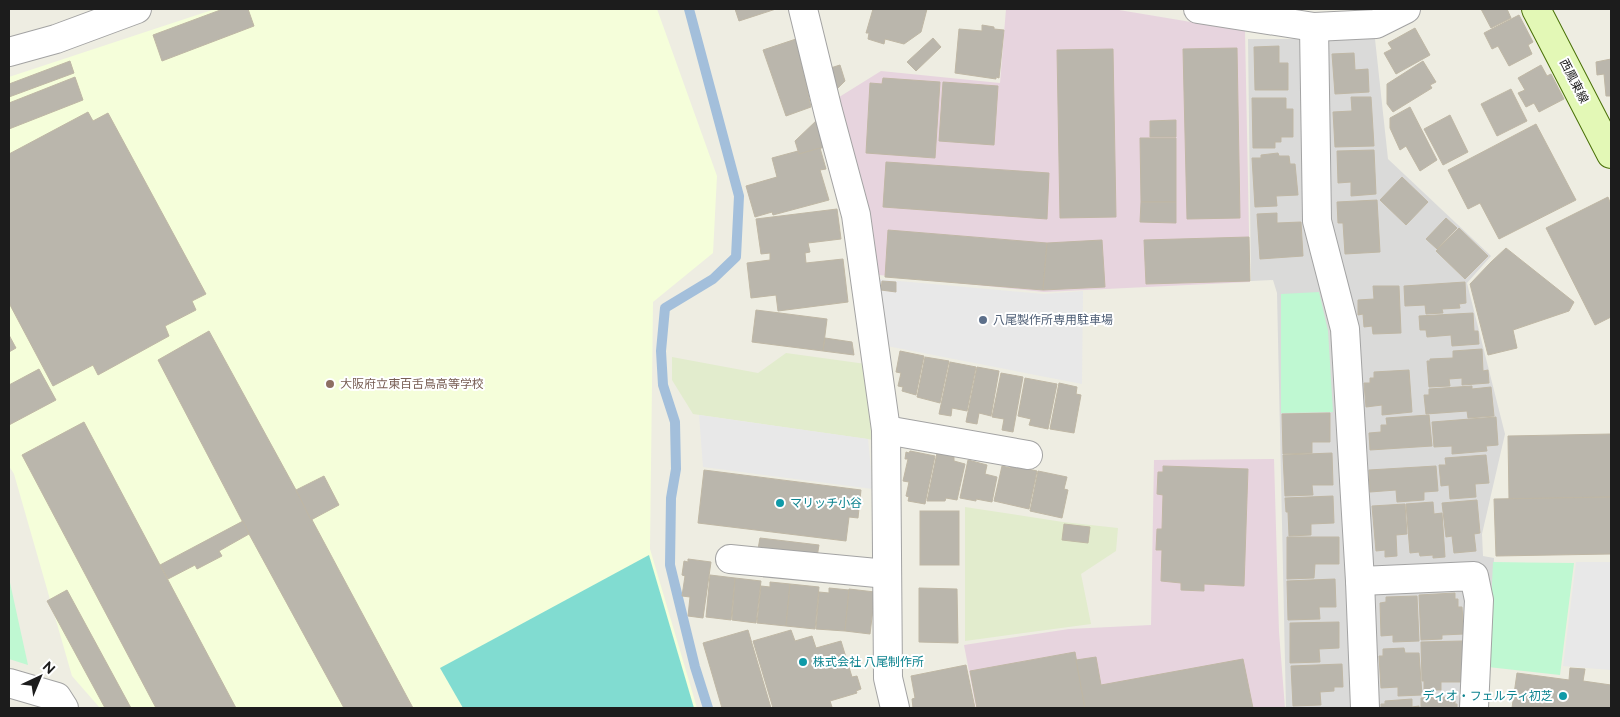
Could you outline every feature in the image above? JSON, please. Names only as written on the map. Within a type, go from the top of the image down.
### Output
[{"type":"main road","name":"西鳳東線","points":[[1536,9],[1611,154]]},
{"type":"street","points":[[9,52],[56,38],[137,9]]},
{"type":"street","points":[[803,9],[856,215],[886,430],[888,678],[895,708]]},
{"type":"street","points":[[1198,9],[1314,27],[1376,24],[1406,9]]},
{"type":"street","points":[[1314,27],[1318,222],[1345,329],[1360,581],[1365,708]]},
{"type":"street","points":[[886,430],[1028,454]]},
{"type":"street","points":[[730,559],[888,574]]},
{"type":"street","points":[[1360,581],[1474,576],[1479,600],[1474,708]]},
{"type":"street","points":[[9,682],[57,697],[64,708]]},
{"type":"shaded area","name":"大阪府立東百舌鳥高等学校","points":[[215,9],[657,9],[717,176],[713,253],[653,302],[650,549],[697,708],[100,708],[72,676],[14,474],[9,466],[9,77]]},
{"type":"shaded area","points":[[1006,9],[1113,9],[1245,31],[1250,282],[1044,292],[879,275],[836,99],[881,71],[1000,83]]},
{"type":"shaded area","points":[[1248,39],[1375,39],[1388,159],[1491,256],[1467,283],[1505,434],[1482,534],[1483,556],[1494,558],[1486,708],[1286,708],[1277,293],[1273,280],[1251,281]]},
{"type":"shaded area","name":"八尾製作所専用駐車場","points":[[877,279],[1044,294],[1083,291],[1082,384],[887,346]]},
{"type":"shaded area","points":[[1319,292],[1328,331],[1333,412],[1281,413],[1281,294]]},
{"type":"shaded area","points":[[786,353],[866,364],[874,440],[693,414],[672,380],[672,357],[758,373]]},
{"type":"shaded area","points":[[699,415],[868,439],[873,489],[703,467]]},
{"type":"shaded area","points":[[1274,459],[1279,632],[1285,708],[976,708],[964,645],[1069,629],[1151,625],[1154,460]]},
{"type":"shaded area","points":[[965,507],[1063,522],[1118,528],[1116,551],[1081,574],[1091,624],[965,641]]},
{"type":"shaded area","points":[[649,555],[694,708],[463,708],[440,668]]},
{"type":"shaded area","points":[[1493,562],[1574,563],[1560,675],[1488,667]]},
{"type":"shaded area","points":[[1576,562],[1611,562],[1611,670],[1563,666]]},
{"type":"shaded area","points":[[9,578],[28,665],[9,659]]},
{"type":"building","points":[[223,9],[248,9],[254,26],[162,61],[153,35]]},
{"type":"building","points":[[735,9],[776,9],[739,21]]},
{"type":"building","points":[[873,9],[927,9],[921,32],[904,44],[885,39],[884,44],[868,39],[869,33],[866,33]]},
{"type":"building","points":[[1481,9],[1507,9],[1511,18],[1491,28]]},
{"type":"building","points":[[1519,15],[1533,42],[1528,45],[1532,54],[1509,66],[1498,46],[1492,49],[1484,33]]},
{"type":"building","points":[[982,25],[1004,30],[999,78],[996,77],[996,79],[955,73],[959,29],[982,31]]},
{"type":"building","points":[[1415,28],[1430,55],[1396,74],[1384,53],[1392,49],[1388,43]]},
{"type":"building","points":[[933,38],[941,47],[916,71],[907,62]]},
{"type":"building","points":[[796,39],[811,107],[786,116],[763,50]]},
{"type":"building","points":[[1279,46],[1279,63],[1288,63],[1288,90],[1255,90],[1254,47]]},
{"type":"building","points":[[1237,48],[1240,218],[1187,219],[1183,49]]},
{"type":"building","points":[[1113,49],[1116,217],[1060,218],[1057,50]]},
{"type":"building","points":[[1354,53],[1355,70],[1368,69],[1369,92],[1335,94],[1332,54]]},
{"type":"building","points":[[1611,59],[1611,96],[1606,96],[1604,74],[1597,75],[1596,62]]},
{"type":"building","points":[[70,61],[74,73],[9,97],[9,84]]},
{"type":"building","points":[[1423,61],[1436,82],[1430,85],[1432,88],[1393,112],[1387,104],[1387,84]]},
{"type":"building","points":[[840,65],[845,81],[837,89],[824,70]]},
{"type":"building","points":[[1541,65],[1547,76],[1551,74],[1564,99],[1539,112],[1534,103],[1526,107],[1518,93],[1525,90],[1518,78]]},
{"type":"building","points":[[75,77],[83,100],[9,129],[9,103]]},
{"type":"building","points":[[883,78],[940,82],[935,158],[866,153],[870,83],[882,84]]},
{"type":"building","points":[[943,82],[998,86],[994,145],[939,141]]},
{"type":"building","points":[[1511,89],[1527,121],[1497,136],[1481,104]]},
{"type":"building","points":[[1351,97],[1371,97],[1374,146],[1335,147],[1333,112],[1352,111]]},
{"type":"building","points":[[1252,98],[1286,98],[1286,109],[1293,109],[1293,137],[1281,137],[1281,142],[1275,142],[1275,148],[1253,148]]},
{"type":"building","points":[[1410,107],[1437,160],[1420,171],[1406,146],[1400,150],[1390,128],[1390,118]]},
{"type":"building","points":[[88,112],[93,121],[108,113],[206,294],[192,301],[196,310],[165,326],[169,336],[98,375],[93,365],[53,386],[9,303],[9,154]]},
{"type":"building","points":[[1450,115],[1468,152],[1443,165],[1424,129]]},
{"type":"building","points":[[817,120],[825,147],[799,154],[795,141]]},
{"type":"building","points":[[1176,120],[1176,137],[1150,137],[1150,121]]},
{"type":"building","points":[[1536,124],[1576,200],[1499,239],[1480,203],[1468,209],[1448,170]]},
{"type":"building","points":[[1140,138],[1176,138],[1176,202],[1141,202]]},
{"type":"building","points":[[820,148],[826,169],[820,170],[829,200],[773,215],[772,212],[755,217],[746,186],[777,177],[772,158],[798,151],[799,154]]},
{"type":"building","points":[[1374,150],[1376,194],[1351,196],[1351,182],[1338,183],[1337,151]]},
{"type":"building","points":[[1278,153],[1279,156],[1289,156],[1290,164],[1295,164],[1298,195],[1276,196],[1277,206],[1255,207],[1252,158],[1261,158],[1261,155]]},
{"type":"building","points":[[886,162],[1049,173],[1047,219],[883,207]]},
{"type":"building","points":[[1402,177],[1428,202],[1406,225],[1380,200]]},
{"type":"building","points":[[1608,197],[1611,205],[1611,317],[1595,325],[1546,228]]},
{"type":"building","points":[[1377,200],[1380,252],[1345,254],[1343,223],[1338,223],[1337,202]]},
{"type":"building","points":[[1141,202],[1176,202],[1176,223],[1140,222]]},
{"type":"building","points":[[837,209],[841,239],[808,243],[810,252],[805,253],[806,263],[843,259],[848,302],[778,311],[776,295],[751,298],[747,263],[770,260],[770,253],[761,254],[756,219]]},
{"type":"building","points":[[1277,213],[1277,223],[1301,222],[1303,256],[1260,259],[1257,214]]},
{"type":"building","points":[[1446,218],[1457,228],[1437,249],[1426,239]]},
{"type":"building","points":[[1459,228],[1488,256],[1465,279],[1436,251]]},
{"type":"building","points":[[888,230],[1047,243],[1043,290],[885,277]]},
{"type":"building","points":[[1249,237],[1250,281],[1146,284],[1144,240]]},
{"type":"building","points":[[1102,240],[1105,287],[1043,290],[1047,243]]},
{"type":"building","points":[[1506,248],[1574,302],[1569,311],[1513,330],[1517,348],[1488,355],[1470,284]]},
{"type":"building","points":[[882,281],[896,282],[896,292],[881,290]]},
{"type":"building","points":[[1465,282],[1466,303],[1459,304],[1460,308],[1442,309],[1443,313],[1426,314],[1425,305],[1405,306],[1404,286]]},
{"type":"building","points":[[1373,286],[1399,286],[1401,333],[1373,334],[1372,326],[1364,327],[1363,314],[1358,315],[1358,300],[1374,299]]},
{"type":"building","points":[[756,310],[827,319],[823,351],[752,342]]},
{"type":"building","points":[[1473,313],[1474,331],[1478,331],[1479,344],[1452,346],[1451,335],[1427,337],[1426,330],[1420,330],[1419,316]]},
{"type":"building","points":[[209,331],[413,708],[344,708],[249,534],[158,360]]},
{"type":"building","points":[[9,335],[16,348],[9,352]]},
{"type":"building","points":[[825,338],[852,342],[854,355],[823,351]]},
{"type":"building","points":[[1482,349],[1483,371],[1488,370],[1489,383],[1462,385],[1462,378],[1449,379],[1450,386],[1429,387],[1427,361],[1430,361],[1430,359],[1453,358],[1453,351]]},
{"type":"building","points":[[900,351],[924,356],[916,395],[902,391],[903,387],[898,386],[901,373],[896,372]]},
{"type":"building","points":[[925,357],[949,361],[940,403],[917,397]]},
{"type":"building","points":[[950,362],[976,367],[967,411],[952,408],[951,416],[939,414]]},
{"type":"building","points":[[977,367],[999,371],[991,416],[979,413],[977,424],[966,422]]},
{"type":"building","points":[[39,369],[56,400],[9,425],[9,385]]},
{"type":"building","points":[[1409,370],[1412,412],[1382,415],[1382,405],[1366,407],[1364,383],[1370,383],[1370,378],[1374,378],[1374,372]]},
{"type":"building","points":[[1001,373],[1023,377],[1013,432],[1002,430],[1004,419],[992,417]]},
{"type":"building","points":[[1025,378],[1057,384],[1048,429],[1029,425],[1031,419],[1018,416]]},
{"type":"building","points":[[1059,383],[1077,387],[1076,394],[1081,395],[1074,433],[1050,429]]},
{"type":"building","points":[[1472,386],[1472,389],[1491,387],[1494,416],[1468,418],[1467,411],[1426,414],[1424,395],[1429,395],[1429,389]]},
{"type":"building","points":[[1330,413],[1330,442],[1312,442],[1312,453],[1283,454],[1282,414]]},
{"type":"building","points":[[1429,415],[1432,446],[1370,450],[1369,433],[1381,432],[1381,425],[1387,425],[1386,418]]},
{"type":"building","points":[[1496,417],[1498,445],[1486,446],[1487,451],[1452,454],[1452,446],[1434,447],[1432,422]]},
{"type":"building","points":[[84,422],[236,708],[156,708],[22,455]]},
{"type":"building","points":[[1611,434],[1611,497],[1509,499],[1508,436]]},
{"type":"building","points":[[910,451],[935,456],[925,504],[908,501],[909,497],[906,496],[909,482],[903,481],[908,459],[905,459],[906,452],[909,453]]},
{"type":"building","points":[[937,453],[954,457],[954,461],[965,464],[957,500],[946,498],[945,501],[927,501]]},
{"type":"building","points":[[1332,453],[1333,485],[1312,485],[1313,495],[1285,496],[1283,455]]},
{"type":"building","points":[[1486,455],[1489,483],[1475,484],[1476,497],[1450,499],[1449,485],[1441,486],[1439,465],[1446,465],[1445,458]]},
{"type":"building","points":[[968,460],[987,465],[985,474],[997,477],[992,502],[960,498]]},
{"type":"building","points":[[1011,465],[1037,471],[1029,509],[994,501],[1002,466],[1010,468]]},
{"type":"building","points":[[1163,466],[1248,469],[1244,586],[1204,584],[1204,591],[1181,590],[1181,583],[1161,581],[1162,550],[1156,550],[1157,529],[1162,529],[1163,495],[1157,494],[1158,472],[1163,472]]},
{"type":"building","points":[[1436,466],[1438,491],[1424,492],[1424,500],[1397,502],[1396,490],[1370,492],[1369,470]]},
{"type":"building","name":"マリッチ小谷","points":[[704,470],[861,490],[858,518],[849,517],[846,541],[698,523]]},
{"type":"building","points":[[1038,471],[1067,477],[1064,489],[1068,490],[1062,518],[1030,511]]},
{"type":"building","points":[[324,476],[339,505],[311,520],[296,490]]},
{"type":"building","points":[[1333,496],[1334,523],[1311,524],[1311,535],[1289,536],[1288,512],[1286,512],[1285,498]]},
{"type":"building","points":[[1611,497],[1611,554],[1496,556],[1494,499]]},
{"type":"building","points":[[1477,500],[1480,533],[1474,534],[1476,551],[1454,553],[1452,536],[1446,537],[1442,503]]},
{"type":"building","points":[[1433,502],[1434,514],[1442,513],[1445,557],[1433,558],[1433,555],[1420,556],[1419,552],[1410,553],[1406,504]]},
{"type":"building","points":[[1405,504],[1407,534],[1396,535],[1397,556],[1385,557],[1385,550],[1376,551],[1372,506]]},
{"type":"building","points":[[920,511],[959,511],[959,565],[920,565]]},
{"type":"building","points":[[243,521],[249,534],[219,551],[222,556],[197,569],[195,565],[168,579],[160,565]]},
{"type":"building","points":[[1064,524],[1090,527],[1088,543],[1062,540]]},
{"type":"building","points":[[1287,537],[1339,537],[1339,564],[1315,564],[1314,578],[1287,579]]},
{"type":"building","points":[[760,538],[819,545],[817,557],[758,549]]},
{"type":"building","points":[[688,559],[711,562],[703,618],[688,616],[690,597],[682,596],[685,576],[682,575],[684,561],[688,562]]},
{"type":"building","points":[[710,575],[735,578],[731,620],[706,617]]},
{"type":"building","points":[[735,578],[761,581],[756,623],[732,620]]},
{"type":"building","points":[[1335,579],[1336,607],[1319,607],[1320,619],[1288,620],[1287,581]]},
{"type":"building","points":[[770,582],[790,584],[786,626],[757,623],[761,586],[770,587]]},
{"type":"building","points":[[790,584],[819,587],[815,629],[786,626]]},
{"type":"building","points":[[829,588],[849,590],[845,631],[816,629],[819,592],[829,593]]},
{"type":"building","points":[[919,588],[957,589],[958,643],[919,642]]},
{"type":"building","points":[[849,589],[875,592],[870,634],[845,631]]},
{"type":"building","points":[[67,590],[131,708],[105,708],[47,601]]},
{"type":"building","points":[[1455,593],[1455,599],[1458,599],[1458,607],[1462,607],[1464,634],[1442,635],[1442,639],[1421,640],[1419,595]]},
{"type":"building","points":[[1417,596],[1419,641],[1393,642],[1393,635],[1381,636],[1380,603],[1386,602],[1386,597]]},
{"type":"building","points":[[1339,622],[1339,648],[1319,649],[1320,662],[1290,663],[1290,623]]},
{"type":"building","points":[[748,630],[771,708],[722,708],[703,643]]},
{"type":"building","name":"株式会社 八尾制作所","points":[[791,630],[795,641],[812,636],[816,648],[841,641],[852,677],[857,676],[861,689],[856,691],[857,693],[830,701],[832,707],[829,708],[773,708],[753,641]]},
{"type":"building","points":[[1463,641],[1464,670],[1461,670],[1462,682],[1441,682],[1441,690],[1424,690],[1421,642]]},
{"type":"building","points":[[1404,648],[1405,653],[1419,653],[1422,695],[1398,696],[1398,687],[1381,688],[1379,656],[1383,656],[1383,649]]},
{"type":"building","points":[[1075,652],[1085,708],[977,708],[970,671]]},
{"type":"building","points":[[1096,657],[1101,685],[1243,659],[1253,708],[1085,708],[1076,660]]},
{"type":"building","points":[[1342,664],[1343,687],[1334,687],[1334,691],[1320,692],[1321,705],[1293,706],[1291,666]]},
{"type":"building","points":[[966,665],[975,708],[913,708],[912,699],[915,698],[911,676]]},
{"type":"building","name":"ディオ・フェルティ初芝","points":[[1570,668],[1585,669],[1583,681],[1611,685],[1611,708],[1512,708],[1517,673],[1569,680]]},
{"type":"building","points":[[1455,697],[1457,708],[1421,708],[1421,698]]},
{"type":"building","points":[[1412,699],[1412,707],[1419,706],[1419,708],[1381,708],[1381,704],[1385,704],[1385,701]]},
{"type":"waterway","points":[[689,9],[739,196],[736,257],[713,279],[665,308],[661,351],[663,385],[675,422],[676,469],[671,498],[670,565],[695,667],[708,708]]},
{"type":"place","name":"八尾製作所専用駐車場","points":[[983,320]]},
{"type":"place","name":"大阪府立東百舌鳥高等学校","points":[[330,384]]},
{"type":"place","name":"マリッチ小谷","points":[[780,503]]},
{"type":"place","name":"株式会社 八尾制作所","points":[[803,662]]},
{"type":"place","name":"ディオ・フェルティ初芝","points":[[1563,696]]}]
